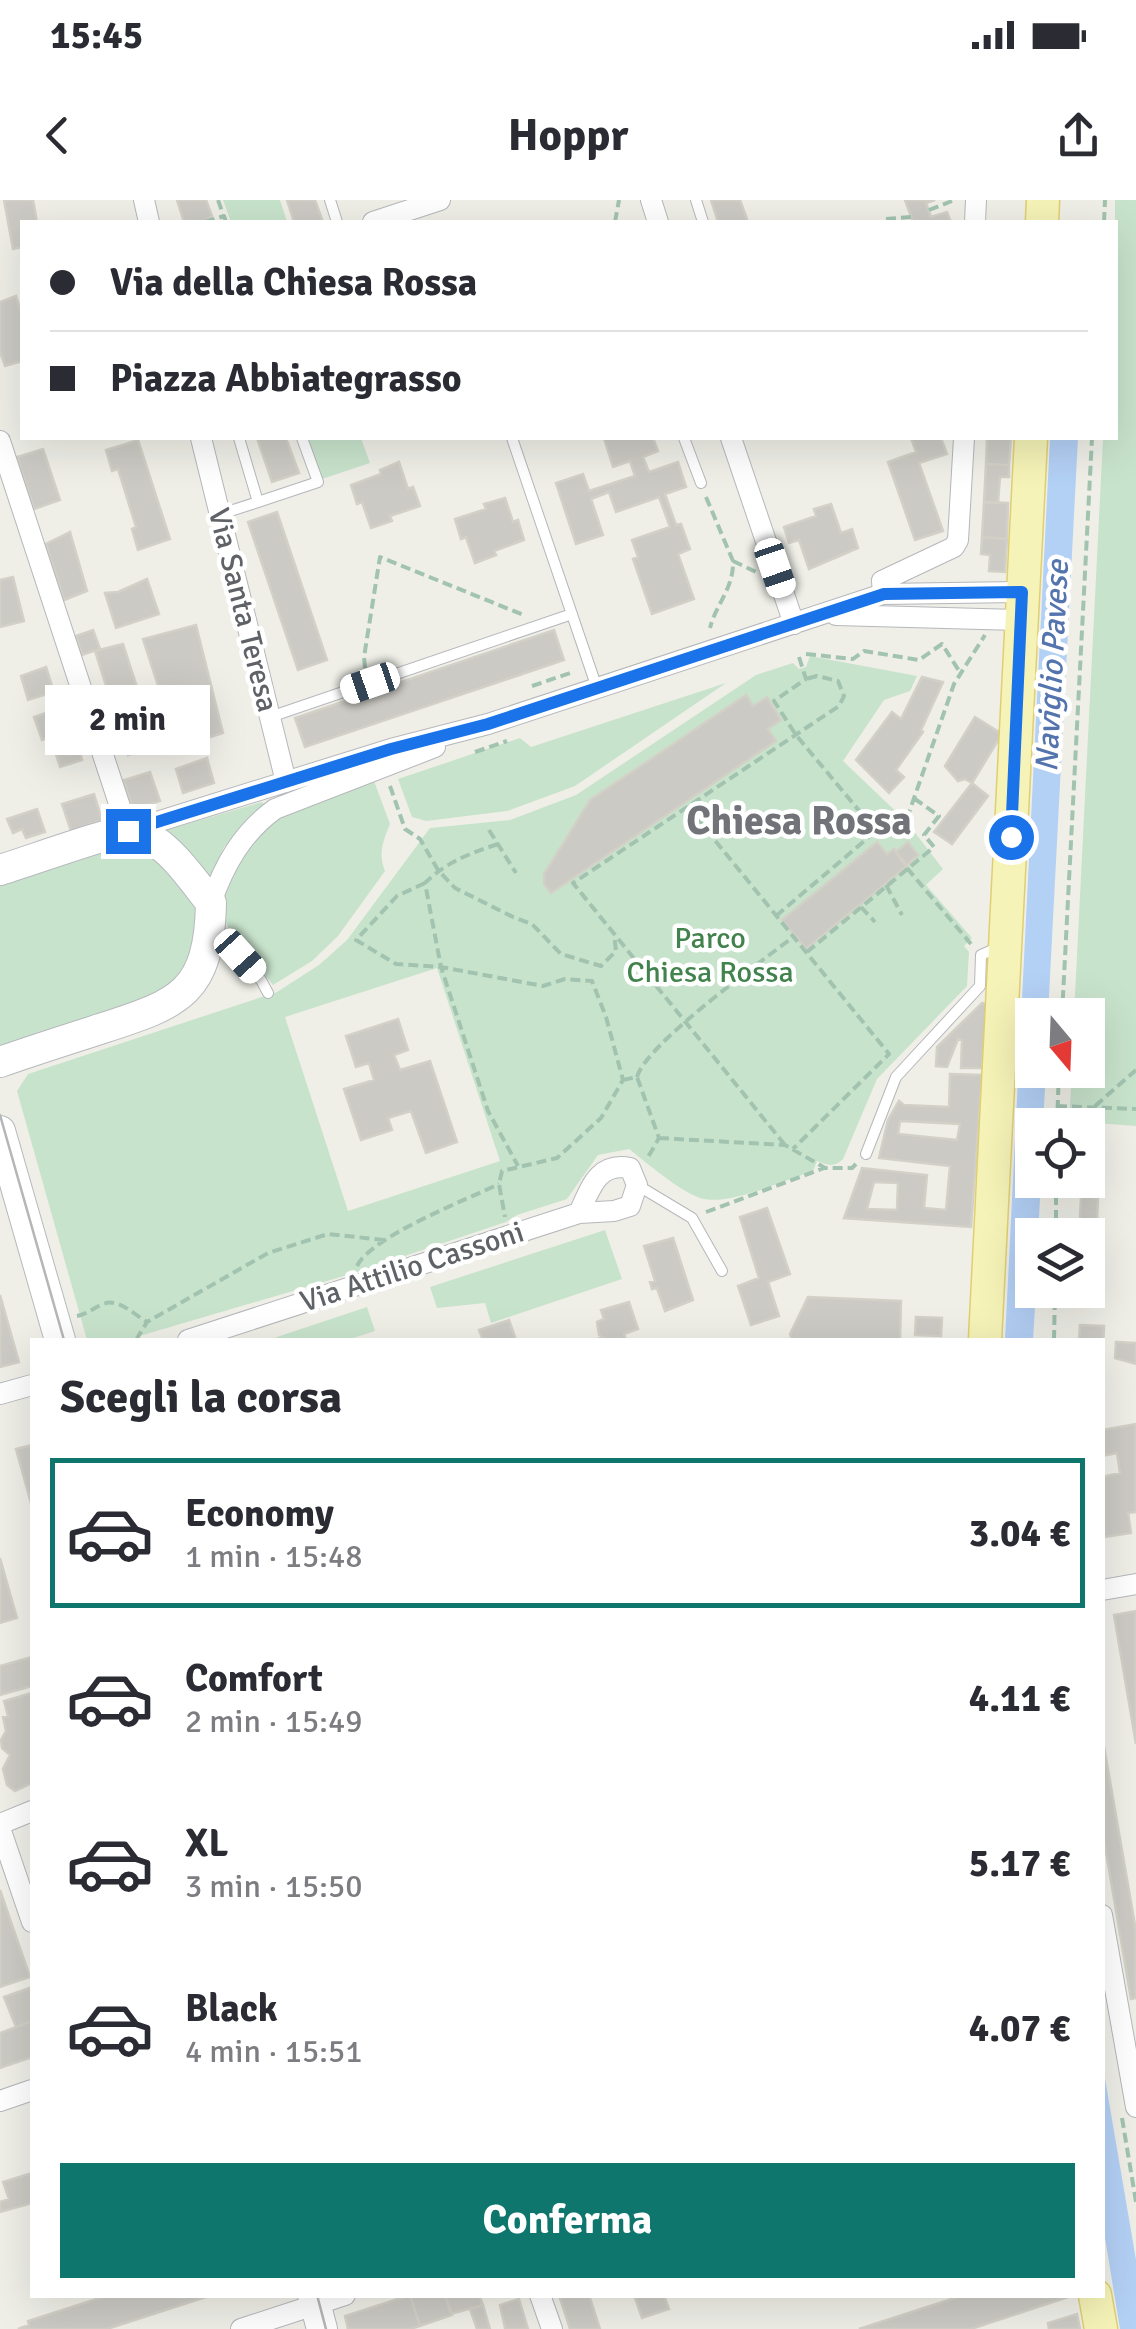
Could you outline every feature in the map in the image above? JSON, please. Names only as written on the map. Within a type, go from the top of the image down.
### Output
[{"type":"main road","points":[[985,1338],[991,989],[1022,606],[1031,440]]},
{"type":"main road","points":[[1096,2298],[1101,2329]]},
{"type":"street","points":[[378,220],[440,200]]},
{"type":"street","name":"Via Santa Teresa","points":[[202,440],[289,791]]},
{"type":"street","points":[[732,440],[794,624]]},
{"type":"street","points":[[896,615],[884,594],[882,581],[954,547],[958,540],[962,440]]},
{"type":"street","points":[[0,443],[128,831],[170,854],[211,915]]},
{"type":"street","points":[[0,870],[128,831],[289,791],[391,749],[488,724],[884,594],[1022,606]]},
{"type":"street","points":[[819,615],[896,615],[1022,606]]},
{"type":"street","points":[[0,1062],[157,1011],[182,994],[199,971],[208,947],[211,915],[224,867],[256,823],[289,791]]},
{"type":"street","points":[[0,1131],[68,1328]]},
{"type":"street","points":[[580,1213],[602,1173],[616,1166],[634,1177]]},
{"type":"street","name":"Via Attilio Cassoni","points":[[194,1338],[580,1213],[630,1206],[634,1177]]},
{"type":"street","points":[[0,1394],[30,1386]]},
{"type":"street","points":[[1105,1589],[1136,1584]]},
{"type":"street","points":[[30,1812],[0,1826],[30,1916]]},
{"type":"street","points":[[1105,1932],[1136,2107]]},
{"type":"street","points":[[0,2101],[30,2091]]},
{"type":"street","points":[[241,2329],[316,2310],[339,2298]]},
{"type":"street","points":[[541,2298],[552,2329]]},
{"type":"lane","points":[[240,440],[258,502]]},
{"type":"lane","points":[[220,514],[318,482],[303,440]]},
{"type":"lane","points":[[513,440],[597,689]]},
{"type":"lane","points":[[685,440],[700,483]]},
{"type":"lane","points":[[270,717],[572,614]]},
{"type":"lane","points":[[211,915],[268,993]]},
{"type":"lane","points":[[866,1154],[896,1077],[991,989]]},
{"type":"lane","points":[[634,1177],[692,1218],[722,1272]]},
{"type":"path","points":[[218,200],[225,220]]},
{"type":"path","points":[[929,210],[952,201]]},
{"type":"path","points":[[211,220],[224,216]]},
{"type":"path","points":[[886,219],[911,218]]},
{"type":"path","points":[[1063,998],[1092,440]]},
{"type":"path","points":[[700,483],[733,561],[726,597],[710,628]]},
{"type":"path","points":[[370,683],[364,657],[380,557],[545,624]]},
{"type":"path","points":[[776,916],[876,831],[906,821],[954,684],[988,632]]},
{"type":"path","points":[[806,654],[853,660],[864,651],[919,660],[942,644],[961,674]]},
{"type":"path","points":[[799,657],[806,678]]},
{"type":"path","points":[[532,686],[573,672]]},
{"type":"path","points":[[785,1145],[573,883],[687,806],[796,735],[839,706],[844,696],[838,682],[817,676],[806,678],[774,701],[796,735],[876,831]]},
{"type":"path","points":[[474,752],[506,741]]},
{"type":"path","points":[[388,780],[406,829],[420,839],[438,870],[456,888],[532,924],[562,954],[600,966],[616,951],[614,934]]},
{"type":"path","points":[[806,952],[934,847],[924,835],[939,816],[915,799]]},
{"type":"path","points":[[687,806],[889,1054],[793,1149]]},
{"type":"path","points":[[489,830],[516,873]]},
{"type":"path","points":[[498,844],[468,854],[438,870],[425,883],[397,896],[356,940],[396,964],[441,967],[543,986],[565,979],[592,981],[623,1080],[601,1118],[557,1158],[502,1171],[498,1184],[506,1222],[511,1221]]},
{"type":"path","points":[[908,868],[993,951]]},
{"type":"path","points":[[425,883],[441,967],[488,1111],[518,1166]]},
{"type":"path","points":[[886,886],[902,916]]},
{"type":"path","points":[[861,907],[874,922]]},
{"type":"path","points":[[659,1138],[637,1077],[640,1065],[793,937]]},
{"type":"path","points":[[1058,1088],[1057,1106],[1093,1108],[1136,1070]]},
{"type":"path","points":[[623,1080],[637,1077]]},
{"type":"path","points":[[1105,1108],[1136,1109]]},
{"type":"path","points":[[659,1138],[785,1145],[825,1168]]},
{"type":"path","points":[[634,1177],[659,1138]]},
{"type":"path","points":[[692,1218],[825,1168],[852,1168],[866,1154]]},
{"type":"path","points":[[356,1272],[362,1257],[384,1240],[498,1184]]},
{"type":"path","points":[[137,1338],[147,1322],[268,1253],[328,1234],[384,1240]]},
{"type":"path","points":[[68,1328],[105,1302],[114,1301],[147,1322]]},
{"type":"path","points":[[1054,1338],[1055,1308]]},
{"type":"green space","points":[[223,200],[280,200],[286,220],[230,220]]},
{"type":"green space","points":[[1115,200],[1136,200],[1136,1126],[1105,1124],[1105,1108],[1070,1108],[1071,1088],[1105,1088],[1105,998],[1075,998],[1103,440],[1118,440]]},
{"type":"green space","points":[[305,440],[362,440],[370,463],[319,480]]},
{"type":"green space","name":"Parco Chiesa Rossa","points":[[810,656],[917,676],[910,691],[884,700],[843,761],[906,821],[943,869],[926,885],[972,938],[964,946],[969,952],[967,986],[877,1079],[843,1159],[831,1165],[817,1161],[813,1171],[740,1196],[711,1200],[682,1189],[629,1149],[598,1155],[567,1199],[506,1222],[354,1273],[133,1338],[86,1338],[17,1091],[28,1074],[277,992],[319,965],[347,940],[430,828],[510,820],[576,795],[756,675],[793,663],[799,669],[806,667]],"holes":[[[437,968],[500,1161],[348,1211],[285,1017]]]},
{"type":"green space","points":[[726,683],[575,786],[507,811],[426,821],[412,817],[398,779],[520,738],[531,747]]},
{"type":"green space","points":[[374,781],[390,824],[382,848],[385,871],[338,936],[312,961],[273,985],[227,924],[224,902],[234,872],[252,842],[285,811]]},
{"type":"green space","points":[[262,802],[265,805],[224,847],[210,882],[160,832]]},
{"type":"green space","points":[[123,845],[167,866],[197,906],[199,939],[175,989],[0,1055],[0,885]]},
{"type":"green space","points":[[605,1230],[622,1279],[491,1323],[485,1303],[437,1308],[430,1287]]},
{"type":"green space","points":[[367,1307],[375,1331],[353,1338],[274,1338]]},
{"type":"water","name":"Naviglio Pavese","points":[[1050,440],[1078,440],[1049,998],[1022,998]]},
{"type":"water","points":[[1018,1088],[1045,1088],[1044,1108],[1017,1108]]},
{"type":"water","points":[[1015,1140],[1015,1198],[1040,1198],[1039,1218],[1015,1218],[1015,1308],[1035,1308],[1033,1338],[1005,1338]]},
{"type":"water","points":[[1105,2079],[1136,2260],[1136,2329],[1120,2329],[1105,2238]]},
{"type":"building","points":[[4,200],[33,200],[37,220],[20,220],[20,247],[13,249]]},
{"type":"building","points":[[177,200],[206,200],[212,216],[205,220],[183,220]]},
{"type":"building","points":[[287,200],[315,200],[322,220],[293,220]]},
{"type":"building","points":[[711,200],[740,200],[747,220],[717,220]]},
{"type":"building","points":[[905,200],[935,200],[926,203],[931,217],[947,212],[950,220],[912,220]]},
{"type":"building","points":[[16,296],[20,309],[20,362],[5,366],[0,352],[0,302]]},
{"type":"building","points":[[138,440],[170,539],[138,550],[132,529],[136,527],[118,469],[112,471],[106,450]]},
{"type":"building","points":[[258,440],[287,440],[299,473],[272,482]]},
{"type":"building","points":[[605,440],[654,440],[658,451],[643,457],[649,472],[678,462],[686,487],[665,494],[690,549],[678,554],[694,599],[652,614],[633,559],[638,557],[632,540],[670,527],[659,497],[616,512],[609,492],[591,499],[603,535],[576,544],[556,483],[583,474],[589,491],[635,476],[630,461],[613,467]]},
{"type":"building","points":[[912,440],[942,440],[947,454],[919,463],[943,531],[915,540],[888,462],[916,452]]},
{"type":"building","points":[[987,440],[1011,440],[1009,465],[986,464]]},
{"type":"building","points":[[43,449],[60,500],[34,509],[17,457]]},
{"type":"building","points":[[399,462],[408,489],[413,487],[420,506],[390,516],[392,521],[371,528],[351,485],[381,474],[380,470]]},
{"type":"building","points":[[986,464],[1009,465],[1009,477],[1000,477],[998,503],[984,502]]},
{"type":"building","points":[[505,498],[524,540],[475,563],[455,519]]},
{"type":"building","points":[[984,502],[1008,503],[1007,539],[982,537]]},
{"type":"building","points":[[831,504],[841,533],[852,529],[858,548],[809,569],[799,540],[789,543],[784,527],[816,516],[814,509]]},
{"type":"building","points":[[277,512],[327,660],[298,670],[248,522]]},
{"type":"building","points":[[70,532],[87,591],[64,600],[46,544]]},
{"type":"building","points":[[982,537],[1007,539],[1005,572],[989,571],[990,555],[981,554]]},
{"type":"building","points":[[13,577],[24,621],[0,627],[0,580]]},
{"type":"building","points":[[147,579],[159,614],[116,628],[105,593],[118,592]]},
{"type":"building","points":[[196,625],[223,733],[184,746],[169,699],[163,701],[143,639]]},
{"type":"building","points":[[93,630],[100,649],[82,655],[76,636]]},
{"type":"building","points":[[554,630],[564,660],[305,747],[295,718]]},
{"type":"building","points":[[123,644],[156,746],[128,755],[95,651]]},
{"type":"building","points":[[46,667],[54,692],[28,700],[21,676]]},
{"type":"building","points":[[922,677],[943,682],[923,732],[896,770],[904,777],[889,793],[856,760],[892,712],[901,719]]},
{"type":"building","points":[[746,695],[753,706],[767,697],[781,720],[768,729],[776,741],[551,893],[544,884],[544,874],[590,800]]},
{"type":"building","points":[[60,708],[67,732],[42,740],[34,717]]},
{"type":"building","points":[[975,717],[1002,734],[972,783],[958,781],[945,766]]},
{"type":"building","points":[[76,738],[82,760],[60,767],[53,745]]},
{"type":"building","points":[[207,758],[214,783],[183,793],[176,769]]},
{"type":"building","points":[[150,772],[160,801],[133,810],[124,780]]},
{"type":"building","points":[[972,783],[988,796],[952,844],[934,832]]},
{"type":"building","points":[[94,794],[102,820],[71,831],[62,804]]},
{"type":"building","points":[[37,809],[45,832],[26,838],[22,829],[13,833],[7,819]]},
{"type":"building","points":[[877,842],[887,854],[894,849],[907,866],[806,949],[782,920]]},
{"type":"building","points":[[908,842],[918,855],[906,866],[896,852]]},
{"type":"building","points":[[982,1003],[987,1004],[982,1068],[961,1068],[962,1040],[958,1039],[947,1067],[936,1066],[937,1047]]},
{"type":"building","points":[[398,1019],[408,1050],[394,1055],[400,1070],[430,1061],[457,1142],[426,1153],[411,1111],[388,1118],[392,1130],[361,1140],[344,1089],[374,1080],[369,1063],[356,1067],[346,1036]]},
{"type":"building","points":[[950,1074],[982,1075],[971,1227],[844,1218],[862,1168],[927,1175],[924,1208],[946,1210],[950,1166],[879,1158],[888,1120],[899,1101],[904,1105],[949,1107]],"holes":[[[900,1121],[960,1124],[957,1140],[898,1134]],[[874,1182],[898,1183],[897,1210],[867,1209]]]},
{"type":"building","points":[[1081,1198],[1098,1198],[1097,1218],[1080,1218]]},
{"type":"building","points":[[767,1208],[790,1274],[768,1282],[779,1316],[751,1325],[738,1286],[759,1278],[740,1217]]},
{"type":"building","points":[[673,1238],[693,1300],[665,1311],[657,1288],[652,1289],[650,1282],[655,1281],[644,1246]]},
{"type":"building","points":[[0,1295],[19,1362],[0,1367]]},
{"type":"building","points":[[808,1297],[901,1301],[900,1338],[791,1338]]},
{"type":"building","points":[[629,1302],[638,1329],[624,1334],[625,1338],[600,1338],[597,1322],[604,1319],[601,1310]]},
{"type":"building","points":[[916,1317],[942,1318],[941,1336],[915,1335]]},
{"type":"building","points":[[509,1320],[515,1338],[482,1338],[479,1330]]},
{"type":"building","points":[[1080,1325],[1104,1326],[1104,1338],[1079,1338]]},
{"type":"building","points":[[1116,1342],[1136,1343],[1136,1364],[1115,1358]]},
{"type":"building","points":[[1136,1424],[1136,1512],[1128,1513],[1131,1533],[1105,1537],[1105,1476],[1120,1473],[1117,1453],[1105,1455],[1105,1429]]},
{"type":"building","points":[[30,1446],[30,1500],[16,1449]]},
{"type":"building","points":[[0,1558],[17,1618],[0,1623]]},
{"type":"building","points":[[1136,1611],[1136,1744],[1114,1615]]},
{"type":"building","points":[[30,1658],[30,1687],[0,1695],[0,1666]]},
{"type":"building","points":[[30,1694],[30,1784],[15,1791],[7,1785],[3,1769],[10,1755],[2,1748],[1,1740],[6,1731],[3,1717],[8,1716],[4,1701]]},
{"type":"building","points":[[1105,1752],[1136,1931],[1136,1998],[1131,1999],[1105,1846]]},
{"type":"building","points":[[0,1890],[30,1977],[0,1987]]},
{"type":"building","points":[[30,1988],[30,2022],[16,2027],[4,1997]]},
{"type":"building","points":[[30,2022],[30,2058],[0,2068],[0,2033]]},
{"type":"building","points":[[30,2174],[30,2204],[0,2212],[0,2202],[9,2199],[3,2182]]},
{"type":"building","points":[[100,2298],[203,2298],[107,2329],[18,2329],[29,2325],[28,2321]]},
{"type":"building","points":[[411,2298],[420,2326],[348,2329],[345,2316]]},
{"type":"building","points":[[411,2298],[446,2298],[452,2315],[420,2326]]},
{"type":"building","points":[[446,2298],[480,2298],[483,2305],[451,2314]]},
{"type":"building","points":[[560,2298],[590,2298],[600,2329],[570,2329]]},
{"type":"building","points":[[635,2298],[665,2298],[669,2309],[642,2318]]},
{"type":"building","points":[[955,2298],[1065,2298],[971,2329],[859,2329]]},
{"type":"building","points":[[519,2299],[528,2329],[505,2328],[500,2305]]},
{"type":"building","points":[[483,2305],[490,2329],[477,2329],[470,2309]]},
{"type":"building","points":[[1077,2314],[1080,2329],[1049,2329],[1048,2323]]},
{"type":"tram line","points":[[0,1115],[63,1338]]},
{"type":"tram line","points":[[318,2298],[326,2329]]},
{"type":"district","name":"Chiesa Rossa","points":[[799,821]]},
{"type":"route","points":[[128,831],[391,749],[488,724],[884,594],[959,590],[1022,592],[1011,837]]}]
